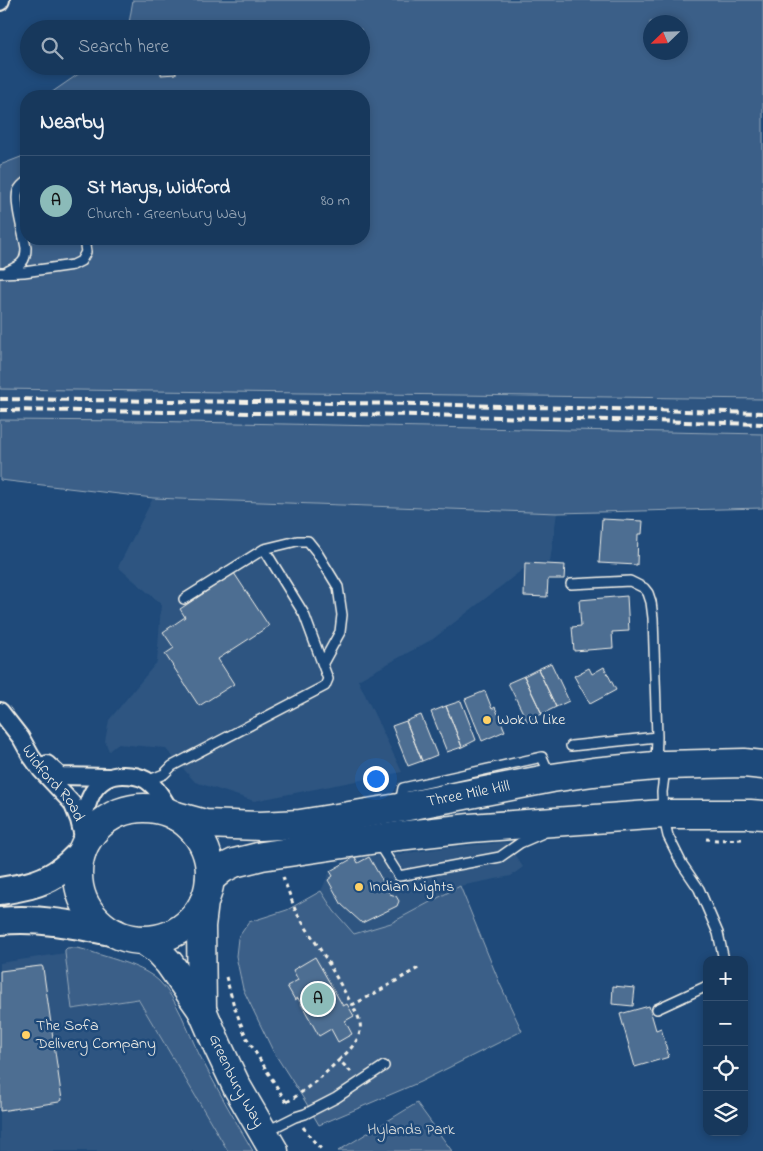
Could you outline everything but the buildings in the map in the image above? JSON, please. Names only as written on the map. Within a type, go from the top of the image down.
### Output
[{"type":"highway","name":"Three Mile Hill","points":[[174,815],[206,824],[267,826],[300,824],[398,808],[480,781],[552,778],[661,765],[763,764]]},
{"type":"highway","points":[[143,808],[158,809],[174,815],[187,823],[200,838],[205,848],[209,862],[207,890],[202,906],[180,930],[164,937],[143,940],[116,933],[98,920],[84,901],[78,873],[83,842],[99,825],[119,812],[143,808]]},
{"type":"highway","name":"Three Mile Hill","points":[[207,890],[222,869],[234,863],[262,856],[376,839],[470,828],[663,814],[750,814],[763,816]]},
{"type":"highway","name":"Greenbury Way","points":[[202,1010],[201,926],[207,890]]},
{"type":"highway","name":"Greenbury Way","points":[[143,940],[158,950],[170,963],[202,1010],[237,1087],[268,1142]]},
{"type":"main road","points":[[0,891],[33,885],[57,874],[83,842]]},
{"type":"main road","points":[[0,921],[24,919],[64,922],[116,933]]},
{"type":"street","name":"Widford Road","points":[[0,711],[41,770],[72,803],[80,820],[83,842]]},
{"type":"street","name":"Widford Road","points":[[20,738],[60,776],[109,777],[128,775],[137,776],[147,781]]},
{"type":"street","name":"Widford Road","points":[[83,842],[85,811],[88,800],[95,788],[109,777]]},
{"type":"street","points":[[147,781],[159,792],[174,815]]},
{"type":"lane","points":[[20,188],[17,201],[20,217]]},
{"type":"lane","points":[[3,272],[22,263],[26,255],[25,245]]},
{"type":"lane","points":[[3,272],[24,272],[73,265],[81,260],[86,252],[85,245]]},
{"type":"lane","points":[[184,599],[264,549],[297,541],[308,541],[338,587],[342,615],[340,632],[323,663]]},
{"type":"lane","points":[[147,781],[164,774],[172,766],[325,686],[328,679],[304,614],[264,549]]},
{"type":"lane","points":[[571,584],[630,582],[644,588],[648,593],[653,618],[657,737],[661,765],[663,814],[668,836],[682,864],[699,889],[718,933],[723,956]]},
{"type":"lane","points":[[570,746],[657,737]]},
{"type":"lane","points":[[376,839],[399,876],[500,857],[520,843],[573,820]]},
{"type":"lane","points":[[657,1009],[703,988]]},
{"type":"lane","points":[[268,1142],[295,1117],[336,1098],[384,1066]]},
{"type":"path","points":[[287,1102],[298,1096],[350,1050],[360,1033],[360,1024],[352,1005],[325,957],[296,912],[283,877],[292,874]]},
{"type":"path","points":[[352,1005],[420,967]]},
{"type":"path","points":[[224,971],[234,1006],[246,1037],[295,1117],[323,1151]]},
{"type":"path","points":[[339,1060],[360,1083]]},
{"type":"shaded area","points":[[0,389],[763,399],[763,434],[140,421],[0,420]]},
{"type":"shaded area","points":[[153,498],[557,513],[550,562],[531,563],[433,639],[358,680],[402,772],[254,801],[195,782],[165,748],[117,744],[109,751],[105,741],[109,720],[157,662],[161,604],[118,567]]},
{"type":"shaded area","points":[[506,842],[523,867],[511,876],[460,886],[391,923],[354,934],[334,911],[321,891],[330,871],[355,857]]},
{"type":"shaded area","points":[[65,953],[72,1009],[138,999],[228,1151],[0,1151],[0,963]]},
{"type":"green space","points":[[133,0],[763,0],[763,399],[0,389],[0,165],[20,157],[20,245],[370,245],[370,90],[55,90],[77,75],[370,75],[370,20],[130,20]]},
{"type":"green space","points":[[0,420],[140,421],[763,434],[763,508],[557,513],[153,498],[0,480]]},
{"type":"green space","points":[[460,886],[500,984],[522,1031],[420,1082],[319,1125],[273,1051],[243,989],[236,956],[238,938],[249,922],[287,910],[321,891],[334,911],[354,934],[391,923]]},
{"type":"green space","points":[[67,948],[81,949],[126,963],[147,972],[159,981],[177,1006],[205,1066],[253,1151],[228,1151],[138,999],[72,1009],[65,953]]},
{"type":"green space","name":"Hylands Park","points":[[417,1103],[452,1151],[338,1151]]},
{"type":"railway","points":[[0,399],[421,404],[763,413]]},
{"type":"railway","points":[[0,410],[421,415],[763,424]]},
{"type":"place","name":"Wok U Like","points":[[487,720]]},
{"type":"place","name":"Indian Nights","points":[[359,887]]},
{"type":"place","name":"St Marys, Widford","points":[[318,999]]},
{"type":"place","name":"The Sofa Delivery Company","points":[[26,1035]]}]
